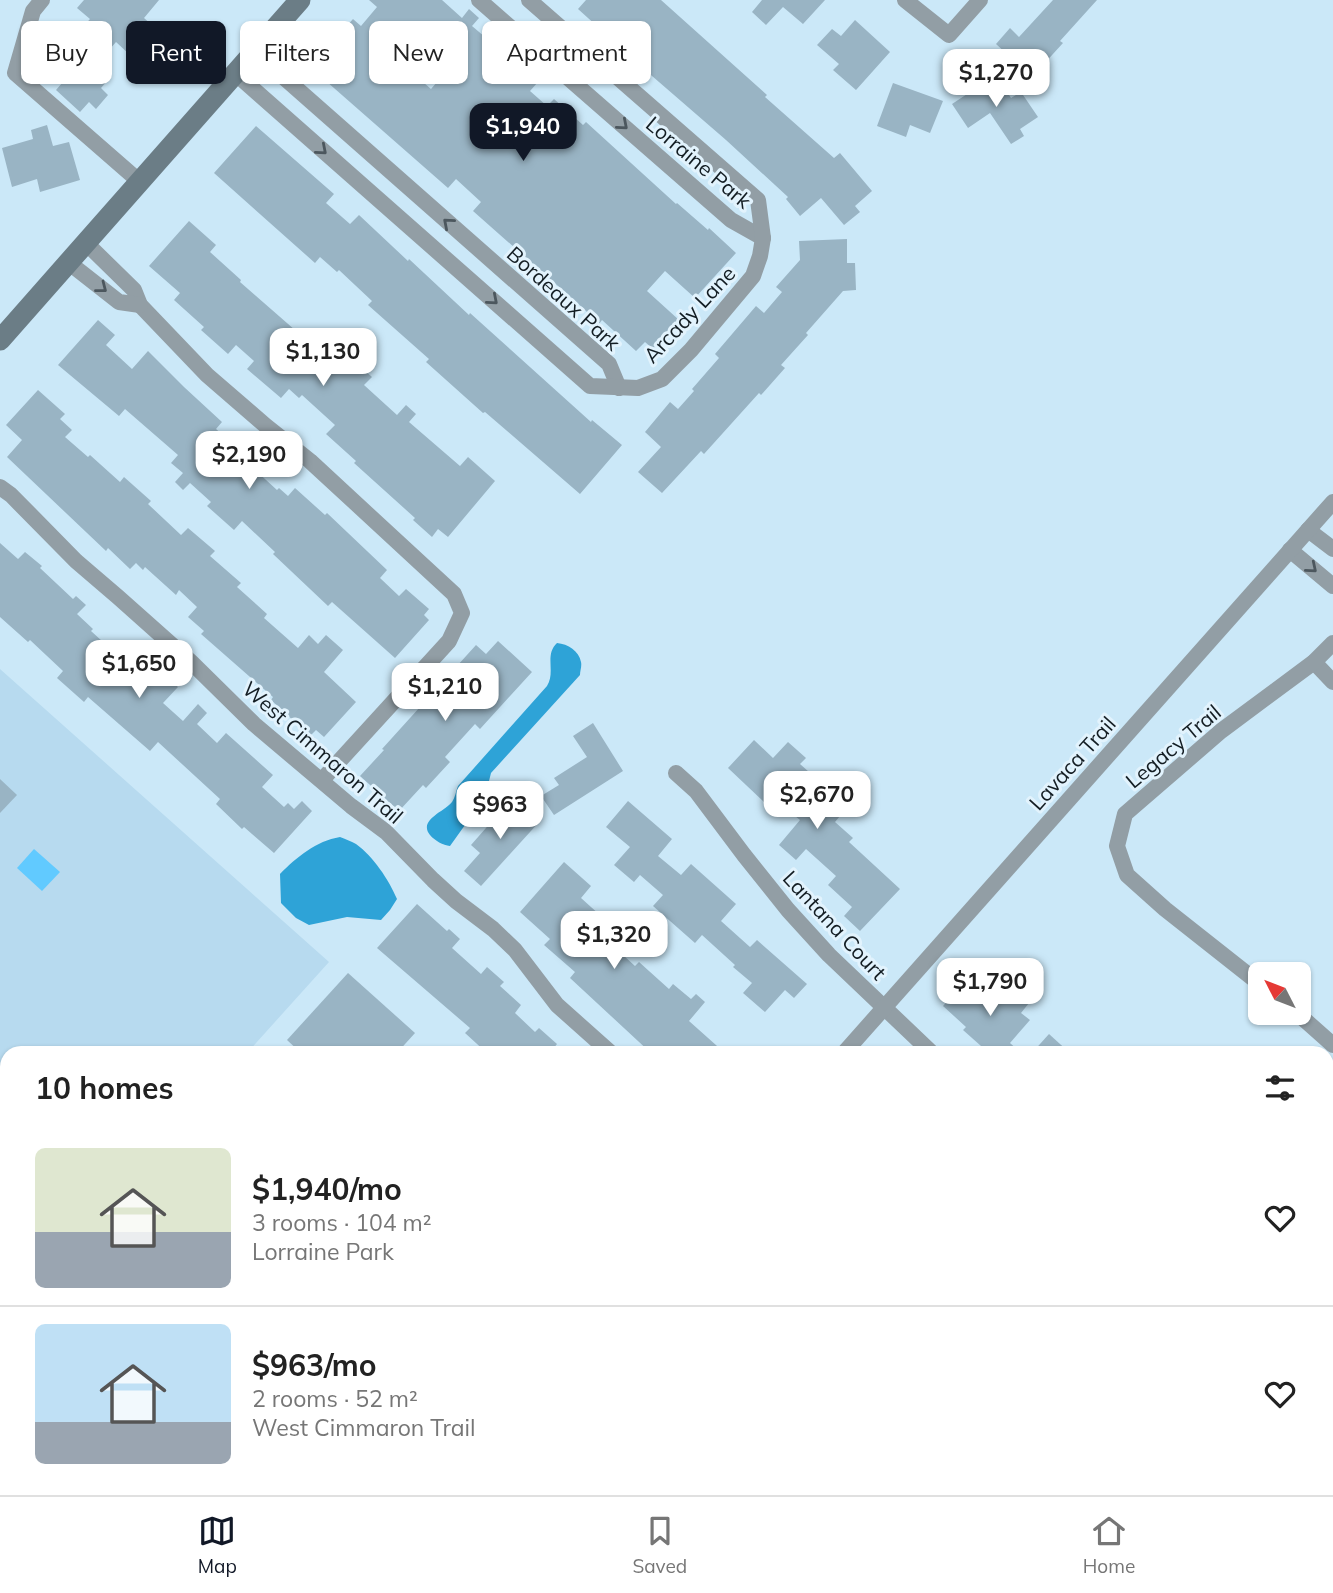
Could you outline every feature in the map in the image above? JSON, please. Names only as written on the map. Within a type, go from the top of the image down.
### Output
[{"type":"main road","points":[[281,21],[300,0]]},
{"type":"main road","points":[[0,340],[240,68]]},
{"type":"street","points":[[19,0],[37,6],[15,73],[140,182]]},
{"type":"street","name":"Lorraine Park","points":[[479,0],[730,220],[763,238]]},
{"type":"street","name":"Lorraine Park","points":[[529,0],[758,200],[763,238]]},
{"type":"street","points":[[905,0],[949,35],[980,0]]},
{"type":"street","points":[[235,74],[590,386],[618,388]]},
{"type":"street","name":"Bordeaux Park","points":[[292,84],[609,364],[618,388]]},
{"type":"street","points":[[290,121],[309,99]]},
{"type":"street","name":"Arcady Lane","points":[[618,388],[638,388],[662,379],[691,350],[753,276],[763,238]]},
{"type":"street","points":[[86,243],[134,290],[140,305],[208,375],[310,461],[454,594],[462,613],[449,641],[322,780]]},
{"type":"street","points":[[68,262],[119,302],[140,305]]},
{"type":"street","name":"West Cimmaron Trail","points":[[0,487],[76,561],[191,662],[254,724],[386,832],[456,901],[493,929],[515,950],[557,1006],[603,1046]]},
{"type":"street","name":"Lavaca Trail","points":[[850,1046],[1333,502]]},
{"type":"street","points":[[1308,530],[1333,549]]},
{"type":"street","points":[[1290,550],[1333,586]]},
{"type":"street","name":"Legacy Trail","points":[[1248,975],[1128,876],[1117,846],[1125,814],[1221,731],[1314,662],[1333,643]]},
{"type":"street","points":[[1314,662],[1333,682]]},
{"type":"street","name":"Lantana Court","points":[[676,772],[696,791],[744,855],[829,956],[925,1046]]},
{"type":"street","points":[[1311,1025],[1333,1045]]},
{"type":"shaded area","points":[[557,643],[569,647],[578,655],[580,675],[491,773],[488,801],[470,818],[450,846],[442,844],[430,835],[427,825],[452,802],[458,786],[547,686],[551,675],[551,653]]},
{"type":"shaded area","points":[[0,669],[329,962],[253,1046],[0,1046]]},
{"type":"shaded area","points":[[340,837],[356,844],[368,855],[385,876],[397,899],[381,920],[347,917],[309,925],[296,918],[281,903],[280,874],[307,851]]},
{"type":"shaded area","points":[[34,849],[60,872],[42,891],[17,868]]},
{"type":"building","points":[[84,0],[159,0],[144,18],[147,21],[126,21],[126,51],[116,42],[112,47],[112,21],[88,21],[90,19],[77,8]]},
{"type":"building","points":[[369,0],[442,0],[462,18],[469,9],[479,18],[472,26],[482,34],[482,84],[536,84],[530,91],[547,106],[554,99],[583,125],[586,122],[676,204],[708,230],[709,228],[736,253],[695,298],[665,271],[647,291],[679,320],[653,349],[645,342],[636,351],[602,320],[599,324],[473,211],[481,202],[456,179],[448,188],[329,84],[355,84],[355,21],[351,21],[353,19],[361,26],[377,7]]},
{"type":"building","points":[[586,0],[661,0],[834,158],[840,153],[872,191],[855,206],[860,212],[844,225],[821,198],[800,216],[786,199],[788,197],[651,75],[651,21],[591,21],[578,9]]},
{"type":"building","points":[[762,0],[825,0],[803,24],[783,7],[766,25],[752,12]]},
{"type":"building","points":[[1053,0],[1097,0],[1032,77],[996,44],[1010,28],[1019,37]]},
{"type":"building","points":[[855,20],[890,52],[856,90],[833,70],[839,64],[817,45],[832,29],[841,36]]},
{"type":"building","points":[[996,75],[1011,98],[1021,92],[1038,117],[1020,129],[1024,136],[1011,144],[990,113],[968,128],[952,104]]},
{"type":"building","points":[[893,83],[943,101],[930,133],[910,125],[906,137],[877,126]]},
{"type":"building","points":[[61,84],[104,84],[101,88],[108,95],[96,109],[89,102],[80,112],[56,90]]},
{"type":"building","points":[[47,125],[53,146],[69,142],[80,180],[40,192],[37,179],[12,187],[2,148],[33,139],[31,130]]},
{"type":"building","points":[[256,126],[334,194],[326,203],[350,224],[359,215],[591,422],[592,420],[622,445],[580,494],[426,362],[429,359],[368,305],[372,301],[339,270],[337,272],[320,257],[315,263],[214,173]]},
{"type":"building","points":[[189,221],[216,245],[210,252],[303,337],[308,332],[338,360],[345,353],[372,377],[364,385],[397,415],[406,405],[416,414],[409,422],[460,466],[468,457],[495,481],[448,537],[438,529],[432,537],[354,463],[356,461],[326,434],[335,425],[302,395],[299,398],[289,389],[281,398],[247,369],[254,361],[236,345],[228,354],[201,330],[204,327],[174,300],[180,293],[149,266]]},
{"type":"building","points":[[847,239],[847,263],[855,263],[856,290],[843,291],[806,333],[808,335],[781,365],[785,368],[761,395],[759,393],[704,454],[701,451],[662,493],[638,472],[661,447],[645,432],[670,402],[678,409],[694,391],[692,389],[719,358],[715,354],[756,306],[764,313],[782,292],[776,287],[800,260],[799,241]]},
{"type":"building","points":[[98,320],[115,335],[106,345],[132,369],[148,351],[222,422],[216,429],[246,455],[243,459],[277,490],[279,488],[288,496],[295,488],[325,515],[327,513],[387,570],[380,578],[399,596],[406,589],[429,609],[424,615],[429,620],[395,658],[332,602],[328,606],[242,521],[234,530],[207,506],[211,502],[190,483],[183,490],[175,482],[183,473],[171,463],[178,455],[125,409],[119,416],[58,365]]},
{"type":"building","points":[[38,390],[65,414],[60,419],[72,430],[65,437],[120,482],[124,477],[151,501],[148,504],[181,535],[188,528],[215,551],[210,556],[241,583],[237,587],[267,614],[264,618],[298,648],[309,635],[318,644],[326,635],[343,650],[324,672],[356,702],[324,737],[316,730],[310,736],[271,700],[273,697],[201,634],[204,631],[188,617],[197,607],[179,590],[176,595],[145,567],[143,570],[136,563],[130,569],[108,548],[106,551],[7,457],[22,440],[6,425]]},
{"type":"building","points":[[0,543],[18,559],[25,552],[73,599],[76,596],[86,605],[77,614],[93,629],[91,631],[136,672],[147,660],[178,687],[163,703],[183,721],[198,704],[207,713],[197,724],[217,743],[226,733],[273,775],[262,787],[284,807],[288,803],[294,809],[302,801],[312,811],[274,853],[244,827],[242,829],[216,804],[220,799],[158,742],[150,751],[88,697],[84,702],[57,678],[63,671],[0,617]]},
{"type":"building","points":[[498,641],[532,672],[480,729],[475,724],[445,757],[450,762],[426,788],[423,785],[399,811],[360,776],[476,645],[486,654]]},
{"type":"building","points":[[593,723],[623,771],[554,815],[541,796],[559,785],[554,778],[587,757],[573,736]]},
{"type":"building","points":[[754,740],[773,758],[788,742],[806,758],[800,764],[809,772],[801,781],[840,816],[835,822],[853,838],[849,842],[900,889],[860,931],[844,916],[852,907],[828,885],[836,876],[806,849],[796,860],[779,845],[800,820],[790,812],[801,800],[783,784],[765,803],[728,768]]},
{"type":"building","points":[[0,779],[17,795],[0,813]]},
{"type":"building","points":[[516,800],[540,821],[481,886],[464,871],[480,853],[471,845],[493,820],[496,823]]},
{"type":"building","points":[[628,801],[672,839],[658,856],[681,875],[691,864],[736,904],[721,921],[750,947],[757,940],[807,984],[794,998],[785,990],[765,1012],[743,993],[752,983],[733,967],[735,965],[702,935],[695,943],[653,906],[663,895],[640,875],[634,882],[614,865],[630,847],[606,827]]},
{"type":"building","points":[[564,862],[591,886],[581,898],[611,925],[601,935],[635,966],[639,962],[669,989],[673,984],[691,999],[696,994],[705,1002],[689,1021],[717,1046],[643,1046],[570,978],[575,972],[544,945],[550,939],[520,912]]},
{"type":"building","points":[[417,904],[460,939],[452,948],[481,974],[487,967],[504,982],[500,986],[521,1005],[515,1013],[535,1032],[539,1028],[557,1044],[479,1046],[465,1033],[470,1028],[377,948]]},
{"type":"building","points":[[348,973],[415,1033],[403,1046],[293,1046],[287,1040]]},
{"type":"building","points":[[990,984],[1006,998],[1014,989],[1029,1003],[1021,1013],[1030,1020],[1010,1043],[1013,1046],[981,1046],[963,1030],[966,1027],[943,1006],[961,986],[976,999]]},
{"type":"building","points":[[1049,1034],[1062,1046],[1038,1046]]}]
